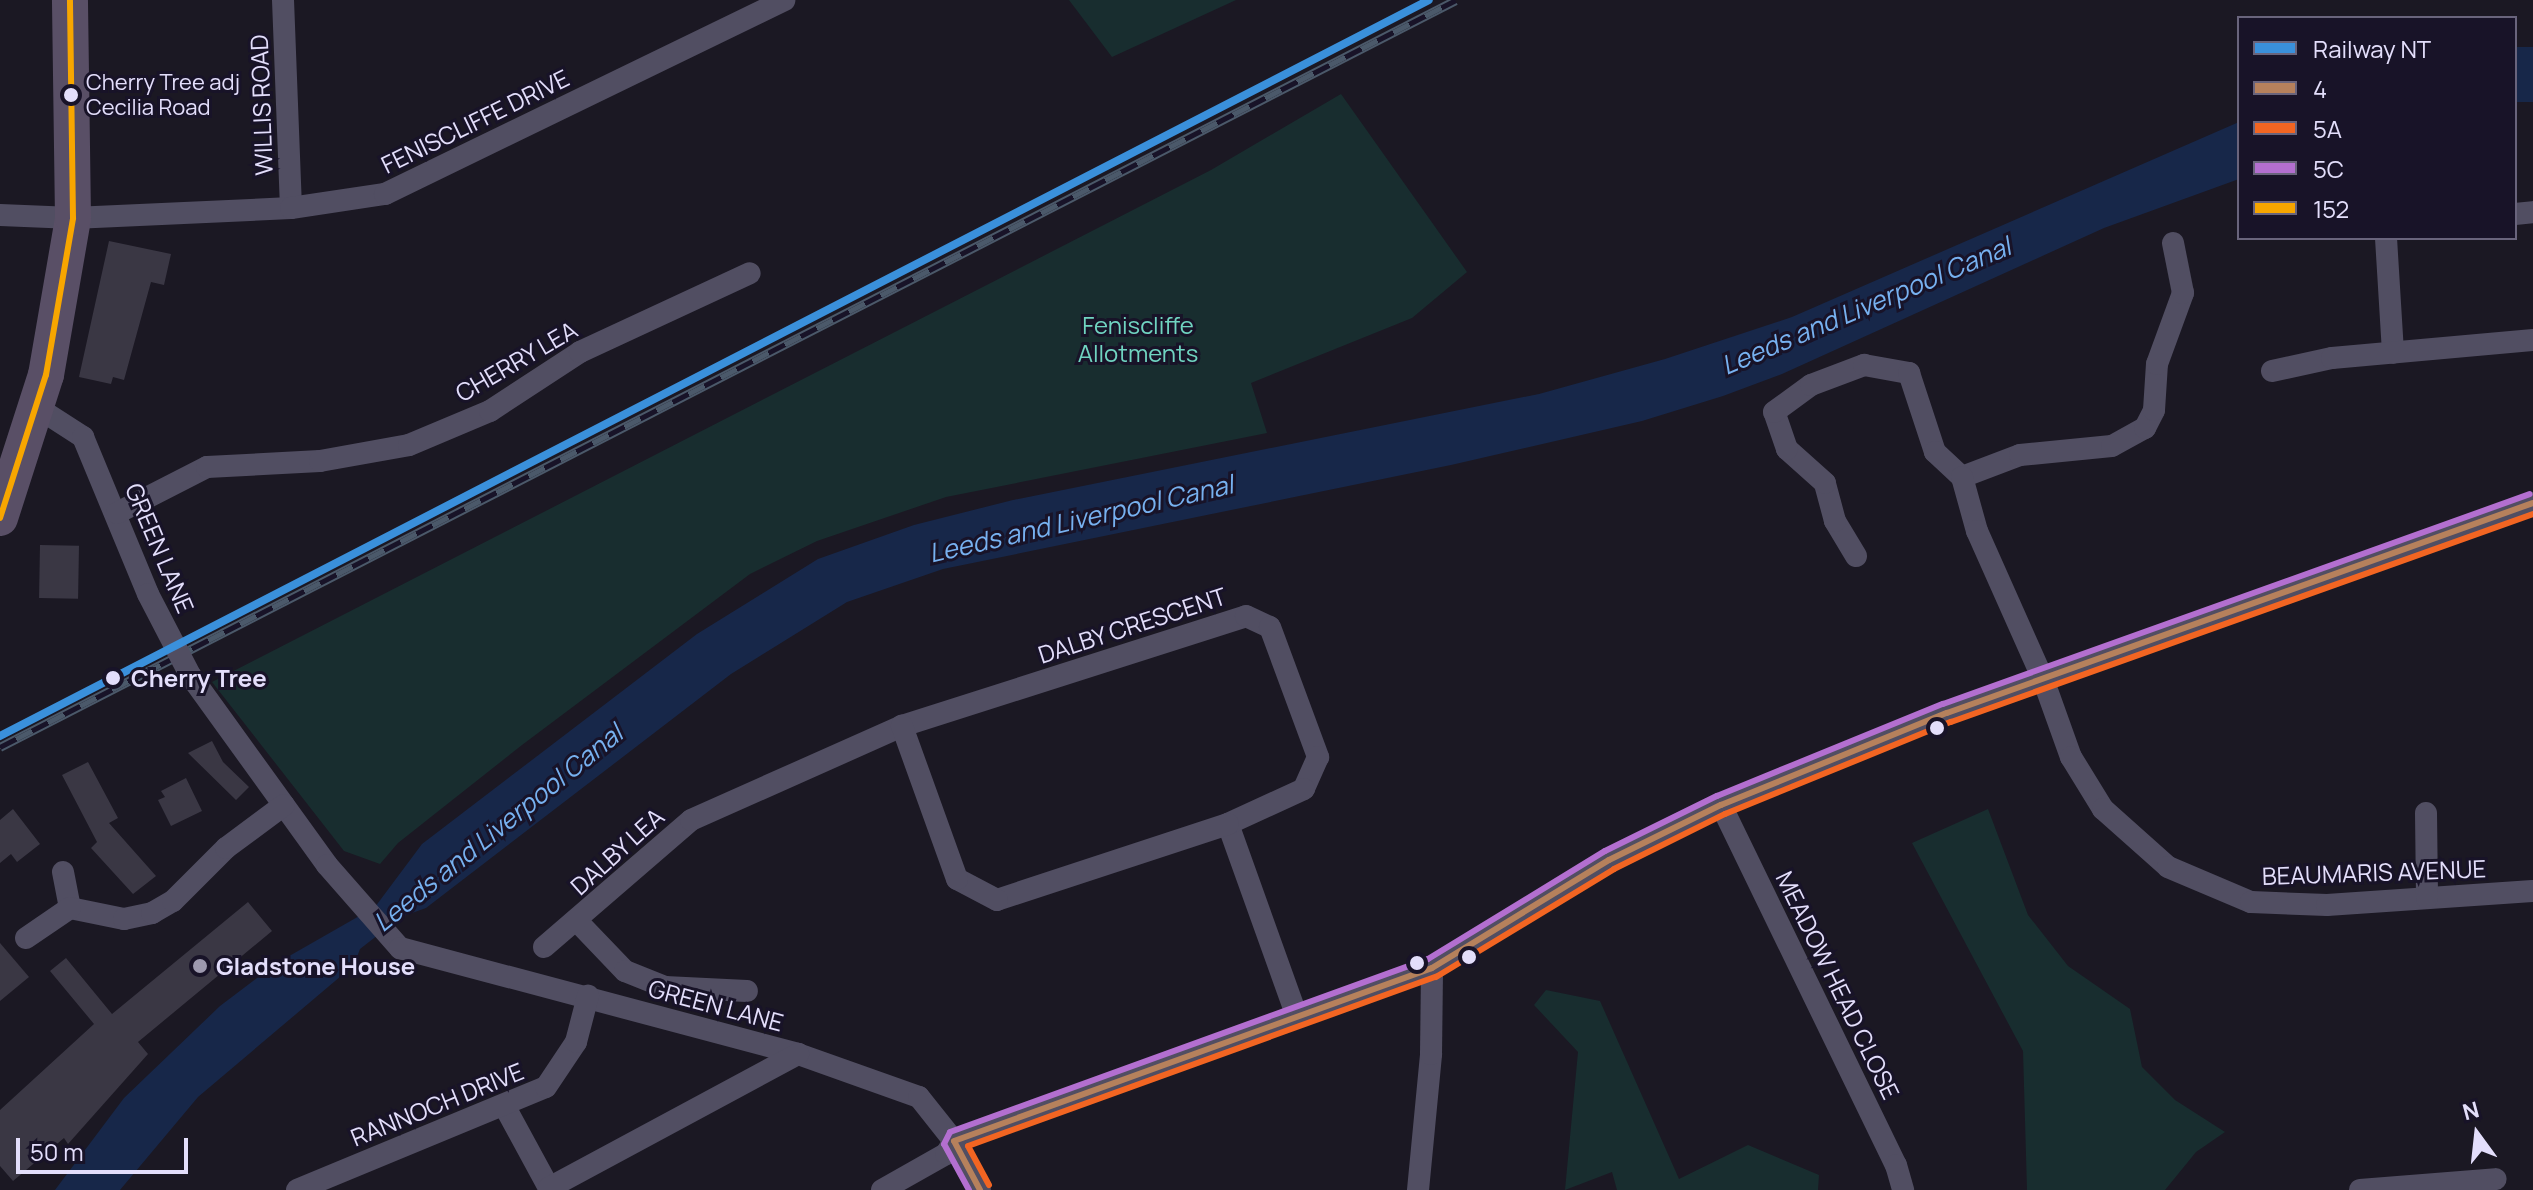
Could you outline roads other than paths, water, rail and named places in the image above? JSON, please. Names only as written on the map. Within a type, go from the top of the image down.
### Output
[{"type":"main road","points":[[0,518],[38,408],[73,218],[70,0]]},
{"type":"street","name":"WILLIS ROAD","points":[[283,0],[291,208]]},
{"type":"street","name":"FENISCLIFFE DRIVE","points":[[0,215],[73,218],[291,208],[385,194],[784,0]]},
{"type":"street","points":[[2386,240],[2393,353]]},
{"type":"street","points":[[1856,556],[1835,521],[1825,483],[1787,449],[1774,412],[1811,385],[1864,365],[1909,373],[1935,452],[1962,477],[2020,455],[2112,446],[2145,428],[2154,410],[2157,364],[2183,293],[2173,243]]},
{"type":"street","name":"CHERRY LEA","points":[[117,513],[207,467],[320,461],[409,445],[490,411],[580,352],[750,273]]},
{"type":"street","points":[[2272,371],[2332,358],[2533,340]]},
{"type":"street","name":"GREEN LANE","points":[[38,408],[83,437],[148,594],[190,675],[355,902],[390,940],[400,948],[798,1054],[919,1097],[954,1141],[980,1190]]},
{"type":"street","name":"BEAUMARIS AVENUE","points":[[1962,477],[1977,531],[2043,679],[2071,757],[2103,809],[2168,867],[2251,902],[2327,905],[2533,891]]},
{"type":"street","points":[[882,1190],[946,1154],[954,1141],[1432,968],[1609,860],[1721,805],[2043,679],[2533,503]]},
{"type":"street","name":"DALBY CRESCENT","points":[[691,820],[902,726],[1246,616],[1270,627],[1318,757],[1304,789],[1228,824],[997,900],[957,879],[902,726]]},
{"type":"street","points":[[26,938],[70,908],[124,919],[152,913],[173,901],[218,855],[284,805]]},
{"type":"street","name":"MEADOW HEAD CLOSE","points":[[1721,805],[1896,1165],[1903,1190]]},
{"type":"street","points":[[2426,813],[2427,898]]},
{"type":"street","name":"DALBY LEA","points":[[544,947],[691,820]]},
{"type":"street","points":[[1228,824],[1297,1017]]},
{"type":"street","points":[[63,872],[70,908]]},
{"type":"street","name":"DALBY LEA","points":[[577,921],[625,971],[665,987],[747,991]]},
{"type":"street","points":[[1418,1190],[1431,1054],[1432,968]]},
{"type":"street","name":"RANNOCH DRIVE","points":[[297,1190],[505,1107],[546,1087],[563,1067],[588,996]]},
{"type":"street","points":[[505,1107],[549,1189],[798,1054]]},
{"type":"street","points":[[2360,1190],[2443,1187],[2496,1179]]},
{"type":"water","points":[[2517,47],[2533,47],[2533,102],[2517,102]]},
{"type":"water","name":"Leeds and Liverpool Canal","points":[[2237,123],[2237,180],[2104,228],[1782,374],[1723,396],[1642,421],[1451,465],[943,569],[847,602],[731,674],[426,908],[401,917],[360,949],[354,965],[198,1097],[120,1190],[55,1190],[124,1098],[220,1006],[277,963],[375,907],[422,844],[697,634],[818,559],[914,525],[1013,500],[1539,394],[1665,359],[1792,317]]},
{"type":"railway","points":[[0,747],[1456,0]]},
{"type":"rail line","name":"NT","points":[[0,736],[1429,0]]},
{"type":"place","name":"Cherry Tree adj Cecilia Road","points":[[71,95]]},
{"type":"place","name":"Cherry Tree","points":[[113,678]]},
{"type":"place","name":"Gladstone House","points":[[200,966]]},
{"type":"park label","name":"Feniscliffe Allotments","points":[[1138,339]]}]
